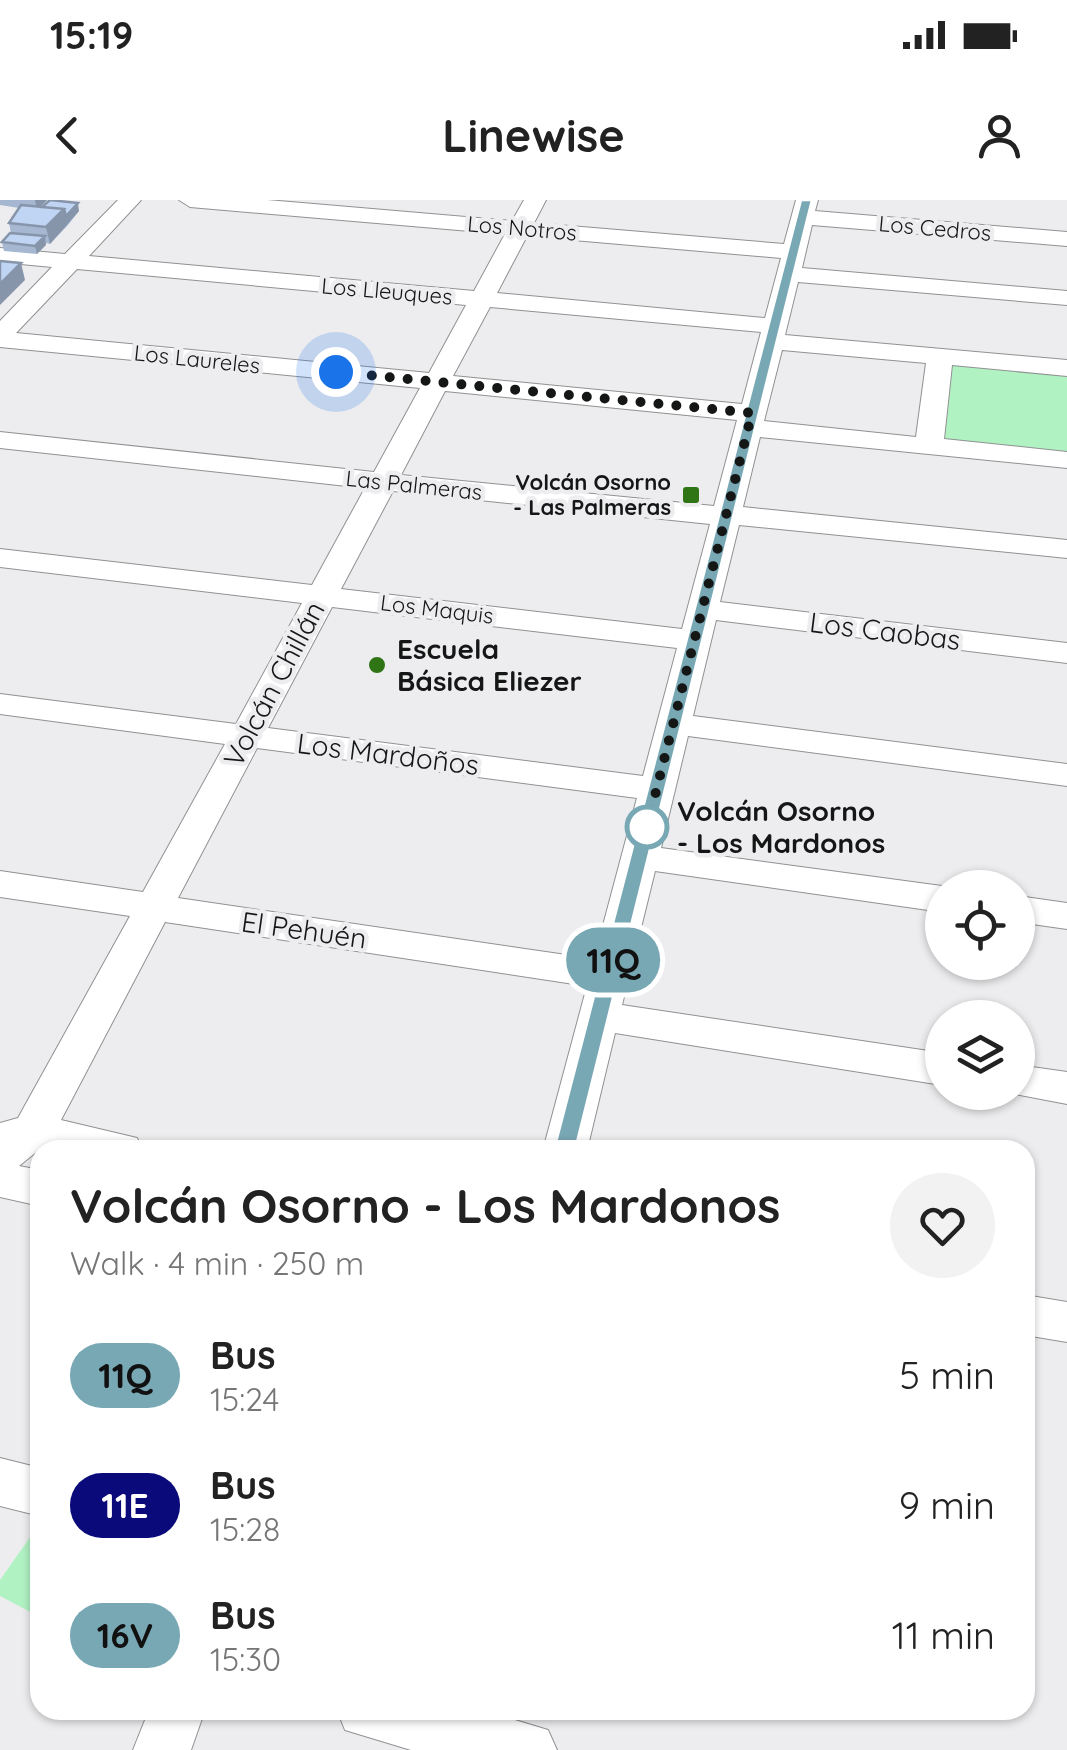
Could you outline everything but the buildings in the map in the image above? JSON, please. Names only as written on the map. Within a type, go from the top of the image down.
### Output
[{"type":"street","points":[[0,337],[130,200]]},
{"type":"street","name":"Los Notros","points":[[190,200],[527,214],[790,263],[1067,298]]},
{"type":"street","points":[[567,1140],[804,208]]},
{"type":"street","name":"Los Cedros","points":[[804,208],[1067,239]]},
{"type":"street","name":"Volcán Chillán","points":[[11,1142],[154,907],[527,214]]},
{"type":"street","name":"Los Lleuques","points":[[0,255],[481,300],[1067,368]]},
{"type":"street","name":"Los Laureles","points":[[0,337],[437,382],[1067,460]]},
{"type":"street","points":[[930,446],[940,356]]},
{"type":"street","name":"Las Palmeras","points":[[0,440],[1067,549]]},
{"type":"street","name":"Los Maquis","points":[[0,558],[322,596],[698,624]]},
{"type":"street","name":"Los Caobas","points":[[698,624],[1067,653]]},
{"type":"street","name":"Los Mardoños","points":[[0,704],[656,789]]},
{"type":"street","points":[[673,724],[1067,775]]},
{"type":"street","points":[[639,857],[925,897]]},
{"type":"street","name":"El Pehuén","points":[[0,884],[609,975]]},
{"type":"street","points":[[1035,911],[1067,916]]},
{"type":"street","points":[[598,1016],[925,1066]]},
{"type":"street","points":[[1035,1083],[1067,1088]]},
{"type":"street","points":[[0,1179],[30,1186]]},
{"type":"street","points":[[1035,1317],[1067,1322]]},
{"type":"street","points":[[0,1482],[30,1490]]},
{"type":"street","points":[[162,1750],[173,1720]]},
{"type":"street","points":[[406,1720],[528,1750]]},
{"type":"green space","points":[[942,358],[1067,369],[1067,459],[932,445]]},
{"type":"green space","points":[[30,1537],[30,1612],[0,1596],[0,1580]]},
{"type":"bus line","name":"11Q","points":[[568,1140],[806,200]]},
{"type":"place","name":"Volcán Osorno - Las Palmeras","points":[[691,495]]},
{"type":"place","name":"Escuela Básica Eliezer","points":[[377,665]]},
{"type":"place","name":"Volcán Osorno - Los Mardonos","points":[[647,827]]},
{"type":"route","points":[[336,372],[752,413],[647,827]]}]
